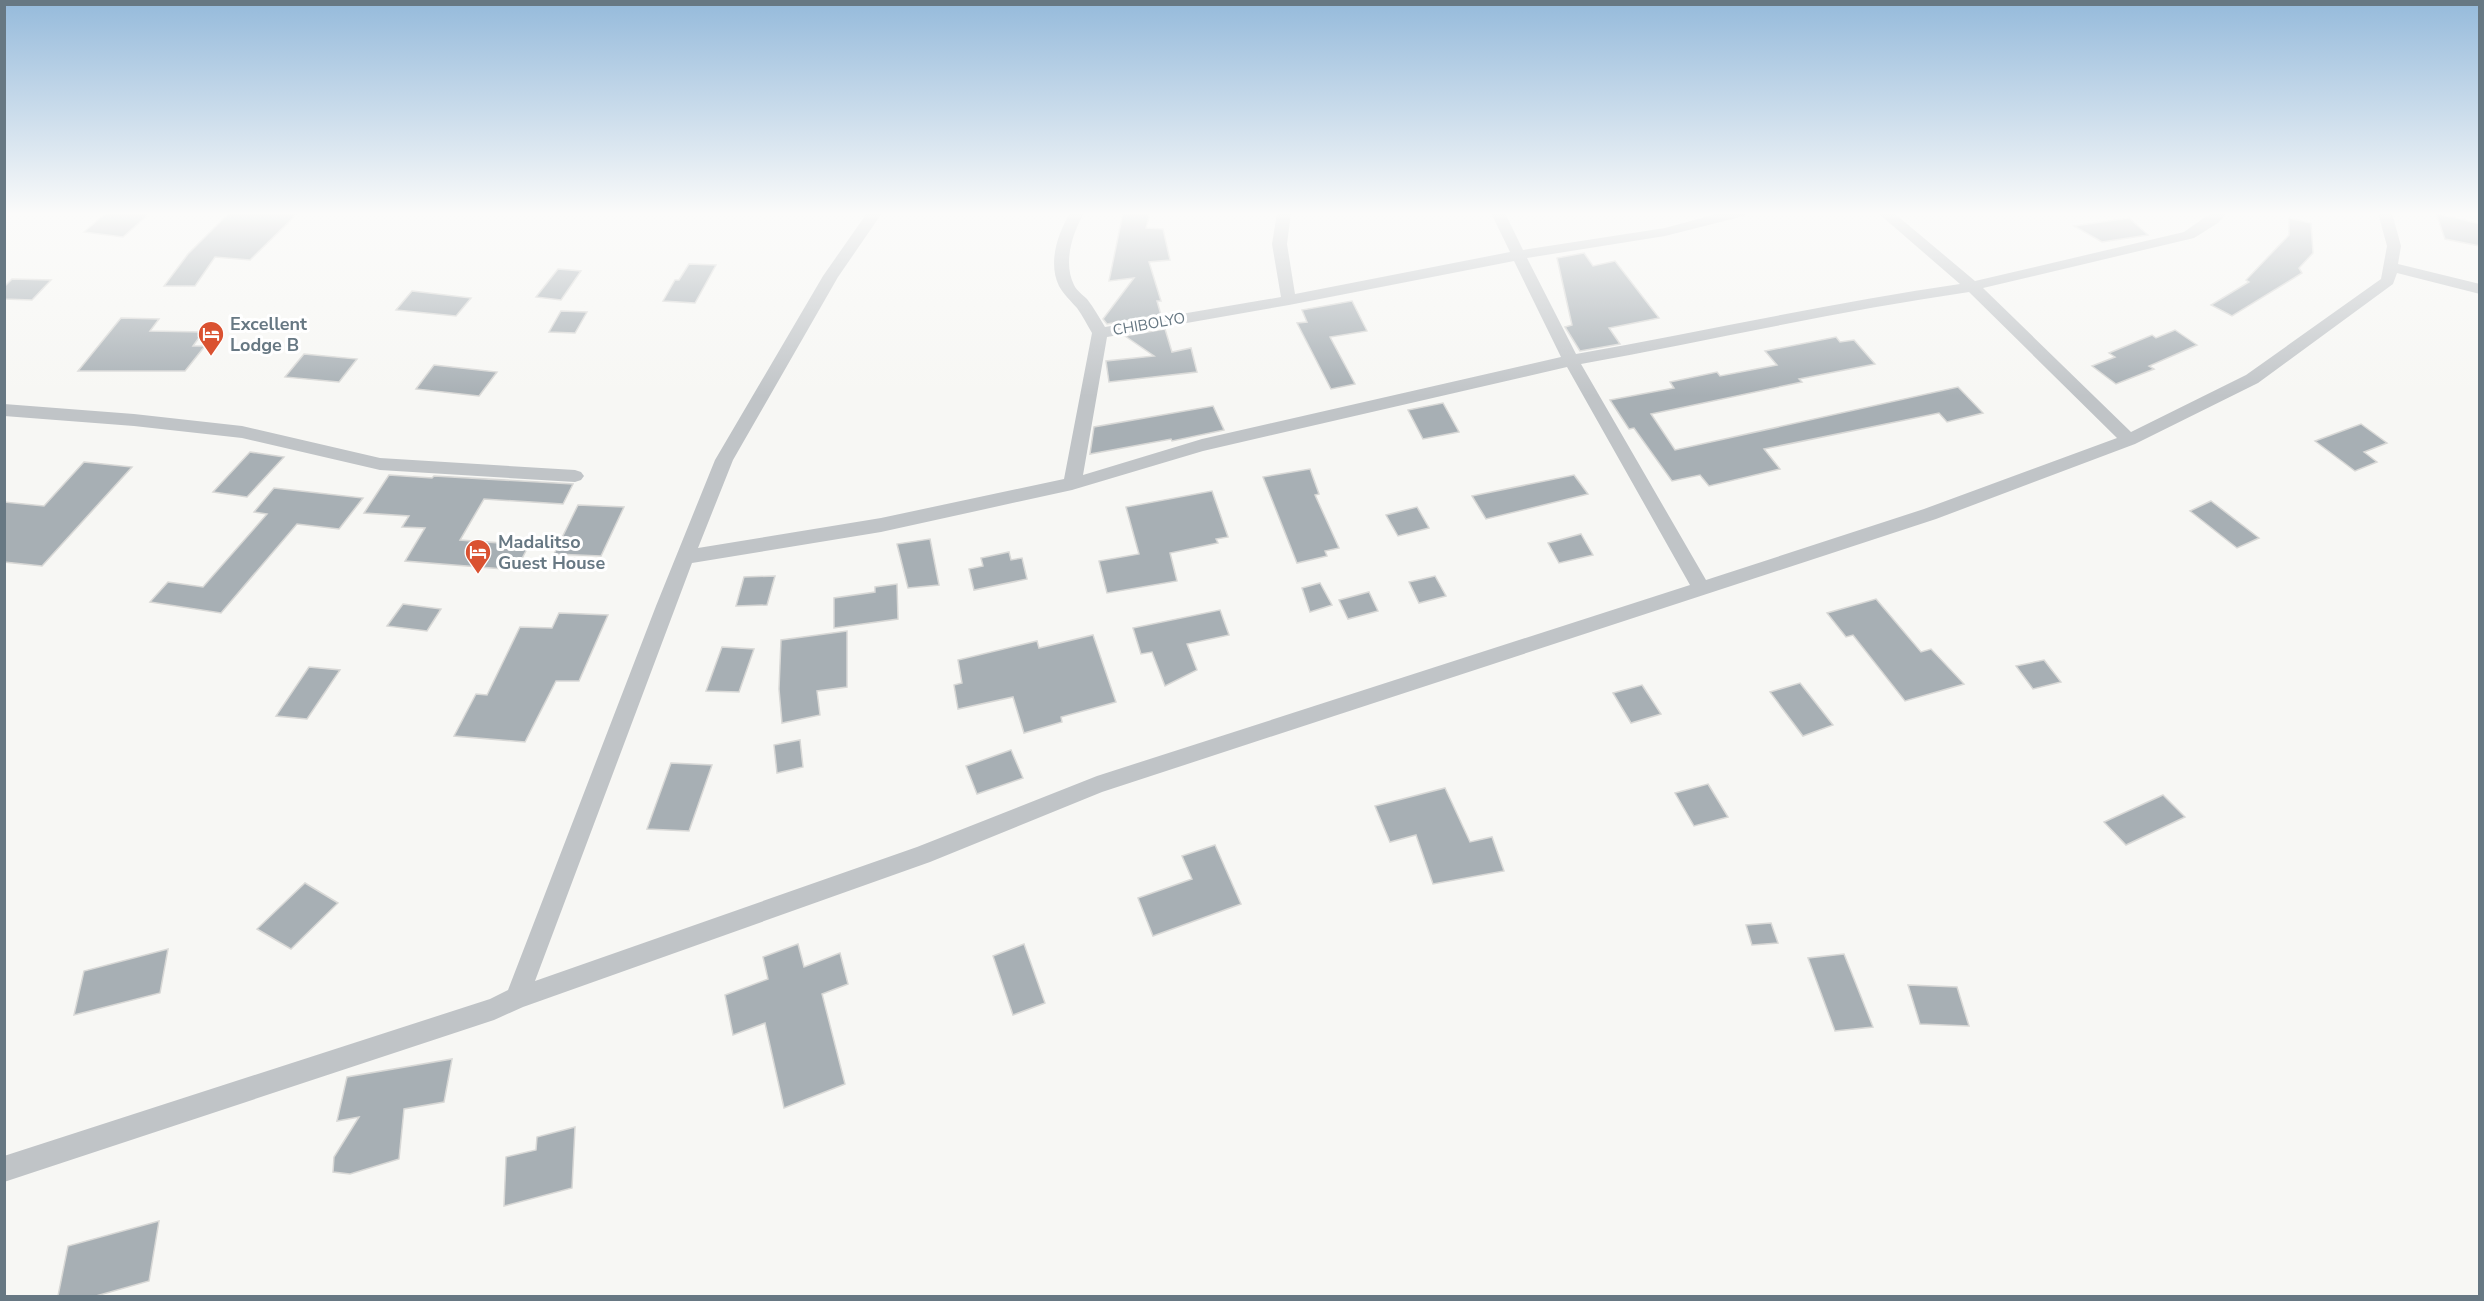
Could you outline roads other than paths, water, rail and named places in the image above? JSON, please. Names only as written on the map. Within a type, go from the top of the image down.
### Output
[{"type":"street","points":[[517,998],[684,557],[724,460],[833,274]]},
{"type":"street","points":[[1063,274],[1067,287],[1086,308],[1100,333]]},
{"type":"street","points":[[1283,274],[1289,300]]},
{"type":"street","name":"CHIBOLYO","points":[[1072,484],[1100,333],[1423,274]]},
{"type":"street","points":[[1528,274],[1572,360],[1701,588]]},
{"type":"street","points":[[1957,274],[2129,440]]},
{"type":"street","points":[[684,557],[881,525],[1072,484],[1202,445],[1572,360],[1890,299],[1973,287],[2019,274]]},
{"type":"street","points":[[4,1168],[494,1009],[517,998],[922,855],[1097,785],[1930,514],[2129,440],[2252,379],[2388,281],[2390,274]]},
{"type":"street","points":[[2418,274],[2480,289]]},
{"type":"street","points":[[4,410],[134,420],[242,432],[380,464],[575,476]]},
{"type":"place","name":"Excellent Lodge B","points":[[211,357]]},
{"type":"place","name":"Madalitso Guest House","points":[[478,575]]}]
